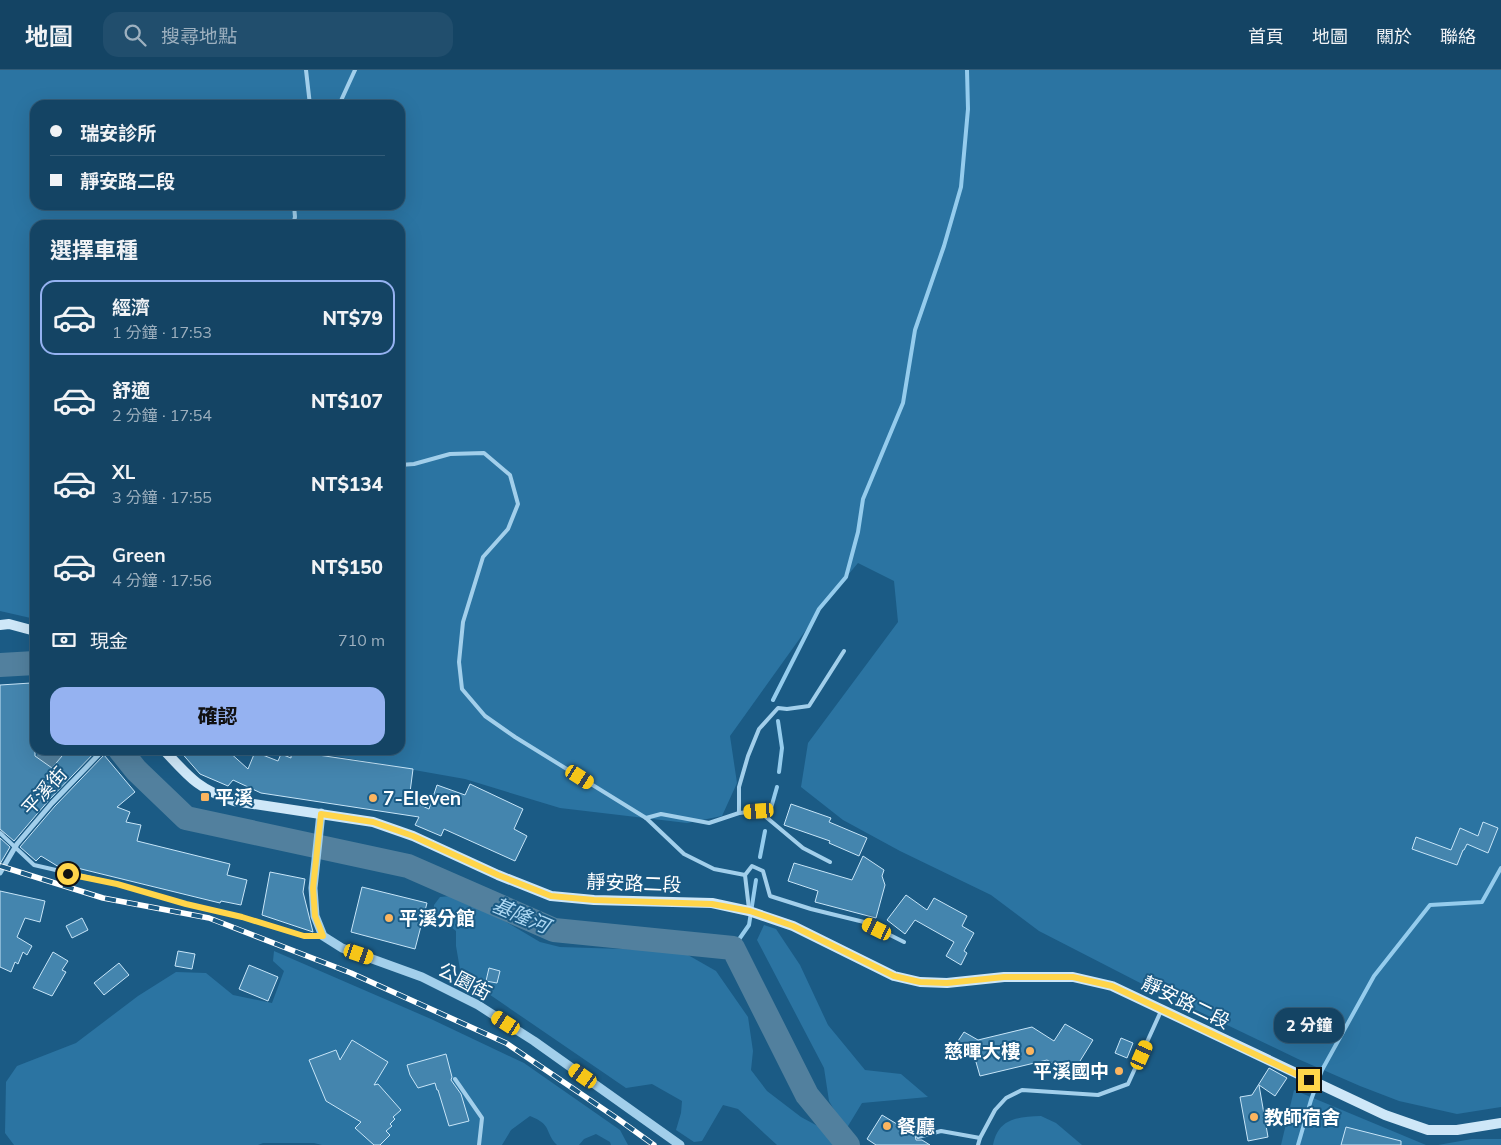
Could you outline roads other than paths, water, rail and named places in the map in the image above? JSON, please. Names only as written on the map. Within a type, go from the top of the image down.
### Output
[{"type":"main road","points":[[0,625],[9,624],[30,630]]},
{"type":"main road","name":"靜安路二段","points":[[169,755],[196,783],[213,794],[234,801],[373,822],[413,836],[498,875],[551,896],[594,900],[712,904],[755,912],[793,926],[894,976],[920,982],[947,983],[1004,977],[1073,977],[1112,986],[1385,1115],[1428,1130],[1457,1130],[1501,1123]]},
{"type":"street","name":"平溪街","points":[[0,873],[16,847],[52,803],[98,755]]},
{"type":"street","points":[[321,814],[313,888],[315,916],[323,936]]},
{"type":"street","name":"公園街","points":[[323,936],[342,948],[422,977],[478,1005],[534,1041],[680,1145]]},
{"type":"lane","points":[[306,70],[309,100]]},
{"type":"lane","points":[[341,100],[355,70]]},
{"type":"lane","points":[[405,465],[450,454],[484,453],[510,475],[518,504],[508,529],[483,557],[463,622],[459,662],[462,689],[485,716],[515,738],[646,818],[684,854],[714,869],[745,875]]},
{"type":"lane","points":[[739,813],[739,788],[748,756],[759,729],[778,708],[787,709],[809,706],[844,651]]},
{"type":"lane","points":[[646,818],[661,814],[709,823],[739,813],[759,811],[803,848],[830,862]]},
{"type":"lane","name":"公園街","points":[[0,833],[34,864],[52,870],[117,884],[186,904],[242,917],[304,936],[323,936]]},
{"type":"lane","points":[[745,875],[752,866],[763,871],[770,896],[811,909],[864,922],[904,942]]},
{"type":"lane","points":[[745,875],[755,912]]},
{"type":"lane","points":[[978,1145],[995,1110],[1006,1098],[1022,1090],[1098,1094],[1110,1092],[1128,1084],[1162,1009]]},
{"type":"lane","points":[[454,1079],[482,1118],[479,1145]]},
{"type":"lane","points":[[918,1137],[941,1131],[980,1138]]},
{"type":"waterway","points":[[773,700],[819,609],[846,577],[858,532],[863,499],[903,403],[915,330],[944,246],[961,187],[968,109],[967,70]]},
{"type":"waterway","name":"基隆河","points":[[0,665],[30,663]]},
{"type":"waterway","points":[[778,721],[782,748],[779,772]]},
{"type":"waterway","points":[[0,823],[52,755]]},
{"type":"waterway","name":"基隆河","points":[[124,755],[136,770],[186,818],[408,866],[554,930],[733,948],[807,1095],[848,1145]]},
{"type":"waterway","points":[[771,808],[777,787]]},
{"type":"waterway","points":[[760,857],[765,831]]},
{"type":"waterway","points":[[1298,1145],[1322,1070],[1374,976],[1430,905],[1482,902],[1501,868]]},
{"type":"waterway","points":[[733,948],[749,925],[756,880]]},
{"type":"railway","points":[[0,866],[103,898],[209,918],[351,973],[506,1043],[654,1145]]},
{"type":"place","name":"平溪","points":[[205,797]]},
{"type":"place","name":"7-Eleven","points":[[373,798]]},
{"type":"place","name":"平溪分館","points":[[389,918]]},
{"type":"place","name":"慈暉大樓","points":[[1030,1051]]},
{"type":"place","name":"平溪國中","points":[[1119,1071]]},
{"type":"place","name":"教師宿舍","points":[[1254,1117]]},
{"type":"place","name":"餐廳","points":[[887,1126]]}]
